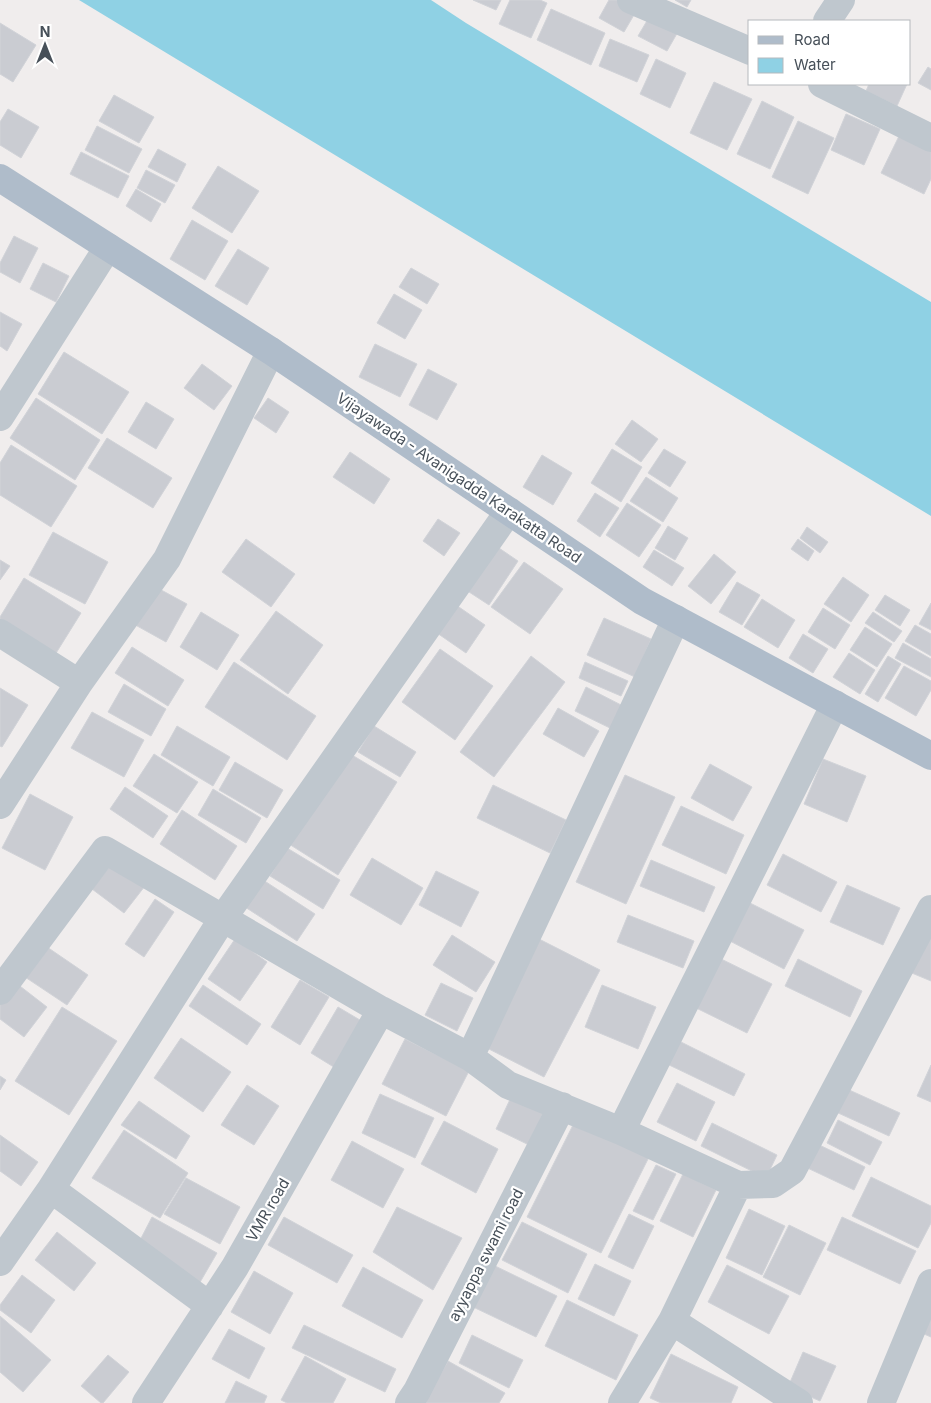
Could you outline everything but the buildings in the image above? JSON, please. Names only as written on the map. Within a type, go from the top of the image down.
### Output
[{"type":"main road","name":"Vijayawada - Avanigadda Karakatta Road","points":[[0,178],[271,351],[642,601],[931,756]]},
{"type":"street","points":[[631,0],[748,50]]},
{"type":"street","points":[[828,20],[841,0]]},
{"type":"street","points":[[824,85],[931,138]]},
{"type":"street","points":[[0,417],[108,247]]},
{"type":"street","points":[[0,805],[79,683],[167,559],[271,351]]},
{"type":"street","points":[[0,1262],[51,1189],[223,918],[509,512]]},
{"type":"street","points":[[470,1057],[676,619]]},
{"type":"street","points":[[0,633],[79,683]]},
{"type":"street","points":[[621,1131],[834,704]]},
{"type":"street","points":[[0,992],[105,850],[381,1010],[470,1057],[508,1085],[621,1131],[738,1185],[773,1184],[792,1171],[931,909]]},
{"type":"street","name":"VMR road","points":[[146,1403],[236,1268],[381,1010]]},
{"type":"street","name":"ayyappa swami road","points":[[409,1403],[487,1255],[562,1106]]},
{"type":"street","points":[[622,1403],[672,1321],[738,1185]]},
{"type":"street","points":[[51,1189],[210,1306]]},
{"type":"street","points":[[881,1403],[931,1283]]},
{"type":"street","points":[[672,1321],[799,1403]]},
{"type":"water","points":[[79,0],[431,0],[466,23],[931,302],[931,516]]}]
